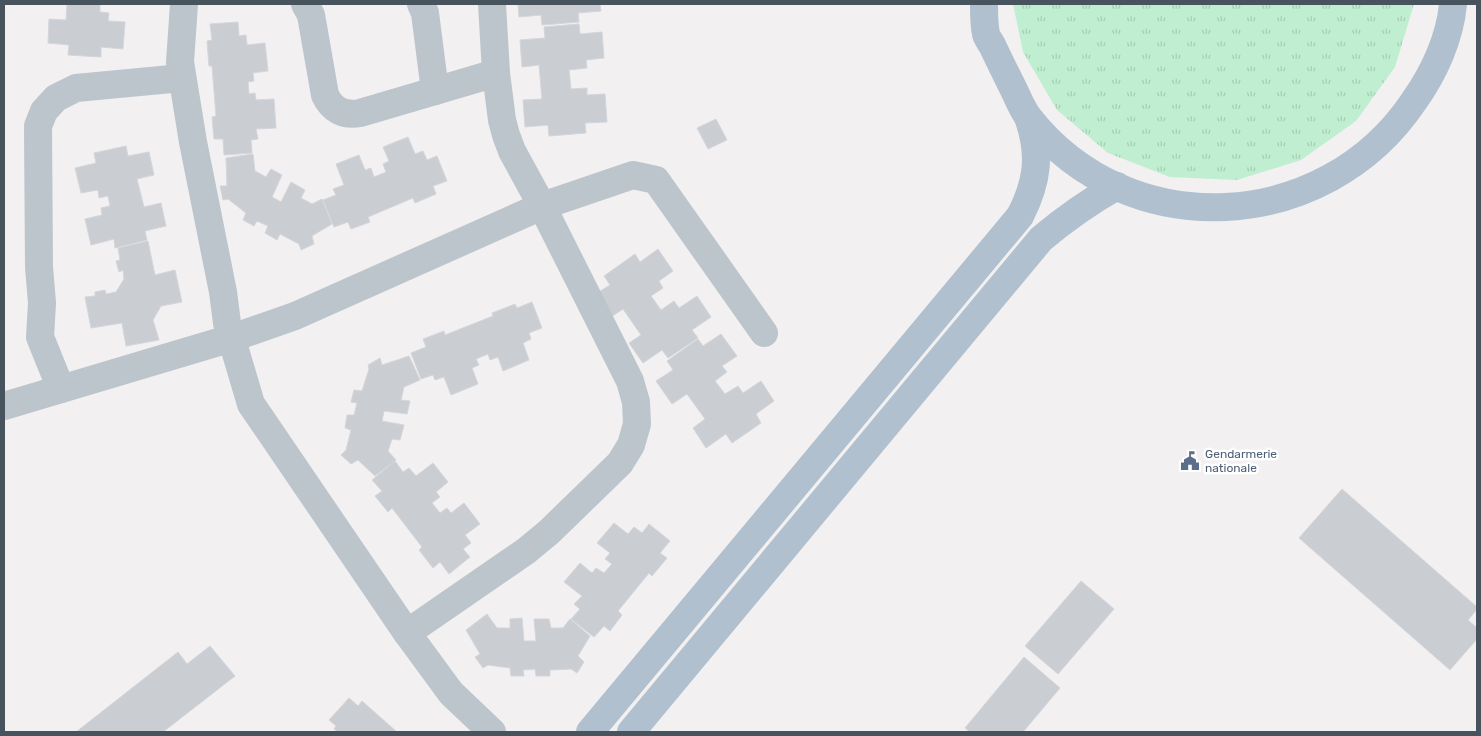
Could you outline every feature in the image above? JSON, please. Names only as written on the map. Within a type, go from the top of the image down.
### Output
[{"type":"main road","points":[[590,732],[1020,216],[1028,200],[1036,167],[1034,133],[1028,117],[986,34],[984,4]]},
{"type":"main road","points":[[1028,117],[1054,145],[1084,168],[1117,186],[1154,200],[1193,207],[1232,207],[1271,202],[1309,189],[1344,171],[1375,147],[1403,118],[1425,86],[1442,50],[1456,6]]},
{"type":"main road","points":[[631,732],[1041,239],[1064,219],[1090,201],[1117,186]]},
{"type":"street","points":[[184,4],[180,62],[182,78],[223,292],[227,322],[251,404],[407,633],[451,693],[492,732]]},
{"type":"street","points":[[305,4],[311,15],[325,95],[328,102],[339,111],[352,114],[360,113],[496,73]]},
{"type":"street","points":[[421,4],[425,13],[435,91]]},
{"type":"street","points":[[407,633],[504,568],[549,532],[620,463],[631,444],[637,424],[636,402],[630,381],[542,206],[512,151],[506,135],[502,120],[496,73],[492,4]]},
{"type":"street","points":[[61,389],[40,337],[42,303],[39,267],[38,126],[44,111],[56,98],[76,88],[182,78]]},
{"type":"street","points":[[4,406],[232,338],[295,316],[542,206],[633,176],[656,180],[764,333]]},
{"type":"green space","points":[[1013,4],[1414,4],[1395,67],[1356,121],[1301,160],[1237,180],[1170,177],[1108,153],[1057,110],[1023,52]]},
{"type":"building","points":[[67,4],[100,4],[100,12],[109,13],[108,21],[125,22],[123,49],[101,47],[101,57],[68,55],[69,45],[48,43],[49,19],[66,20]]},
{"type":"building","points":[[518,4],[600,4],[601,11],[578,13],[579,22],[542,25],[541,15],[519,17]]},
{"type":"building","points":[[238,22],[239,36],[246,35],[247,45],[265,43],[268,71],[253,73],[254,81],[248,82],[249,94],[255,93],[256,100],[274,99],[276,128],[256,129],[258,139],[251,140],[252,153],[224,155],[223,139],[214,139],[212,117],[216,116],[212,66],[209,66],[207,41],[212,40],[210,24]]},
{"type":"building","points":[[579,24],[580,34],[602,32],[604,58],[586,60],[587,68],[569,70],[571,89],[587,88],[587,95],[605,94],[607,122],[585,123],[586,133],[549,136],[548,125],[525,127],[523,100],[542,99],[539,65],[522,67],[520,40],[545,38],[544,27]]},
{"type":"building","points":[[716,119],[727,140],[708,149],[697,128]]},
{"type":"building","points":[[408,137],[415,154],[423,151],[427,160],[437,156],[447,181],[433,186],[436,194],[415,203],[413,198],[368,217],[370,222],[351,229],[348,222],[334,227],[323,200],[336,195],[333,189],[344,185],[336,164],[359,155],[365,170],[371,168],[374,177],[386,172],[383,164],[389,161],[383,147]]},
{"type":"building","points":[[126,146],[128,156],[149,152],[154,175],[137,179],[144,207],[161,203],[166,226],[145,231],[147,240],[115,248],[114,239],[91,245],[85,219],[102,215],[101,208],[110,206],[108,196],[99,198],[98,190],[81,193],[75,168],[96,163],[94,153]]},
{"type":"building","points":[[253,154],[255,171],[266,177],[271,169],[282,175],[272,197],[281,202],[291,182],[305,190],[301,198],[312,204],[322,199],[332,224],[312,236],[314,244],[301,250],[299,244],[280,234],[277,240],[265,233],[268,226],[257,221],[254,226],[243,220],[246,213],[228,199],[223,200],[220,186],[227,186],[226,158]]},
{"type":"building","points":[[148,241],[155,275],[175,270],[182,302],[161,306],[153,320],[159,340],[126,346],[122,323],[91,328],[85,297],[95,296],[95,292],[105,290],[106,294],[116,292],[124,279],[123,270],[119,272],[116,261],[120,260],[118,248]]},
{"type":"building","points":[[658,249],[673,271],[659,281],[663,288],[651,296],[661,310],[674,301],[679,308],[697,296],[711,317],[692,330],[698,338],[668,358],[662,350],[643,363],[629,343],[641,335],[623,309],[608,319],[592,296],[610,285],[604,276],[635,254],[640,262]]},
{"type":"building","points":[[532,302],[542,328],[529,333],[531,339],[523,343],[529,360],[503,371],[498,357],[490,360],[488,354],[476,359],[479,365],[472,368],[478,384],[451,395],[444,377],[435,380],[433,375],[421,379],[411,353],[426,347],[423,339],[444,331],[445,335],[493,316],[492,313],[515,304],[517,308]]},
{"type":"building","points":[[721,334],[737,356],[722,366],[727,372],[715,381],[725,394],[738,386],[743,393],[761,381],[774,401],[756,414],[761,423],[732,443],[726,434],[706,448],[693,428],[705,419],[687,394],[672,404],[656,381],[673,370],[667,361],[698,339],[703,346]]},
{"type":"building","points":[[409,356],[420,380],[404,387],[401,400],[410,401],[407,414],[384,411],[382,421],[404,425],[400,440],[392,439],[388,451],[396,460],[375,476],[358,460],[351,464],[341,455],[346,450],[351,430],[345,428],[347,415],[354,415],[357,403],[351,402],[354,390],[362,391],[369,369],[368,365],[380,358],[382,365]]},
{"type":"building","points":[[395,461],[403,472],[409,468],[416,476],[433,463],[448,482],[436,492],[440,497],[432,503],[440,513],[447,508],[451,513],[464,503],[480,524],[465,535],[471,543],[463,549],[470,557],[449,574],[440,562],[433,568],[419,550],[422,547],[392,508],[388,512],[375,496],[382,491],[372,480]]},
{"type":"building","points":[[1342,489],[1477,607],[1468,620],[1477,628],[1477,639],[1450,670],[1299,538]]},
{"type":"building","points":[[614,523],[628,534],[634,527],[642,533],[649,524],[670,541],[660,553],[667,558],[652,576],[649,573],[618,611],[622,615],[610,631],[604,626],[594,637],[571,619],[580,609],[574,604],[582,596],[564,582],[580,563],[592,573],[596,568],[604,573],[612,564],[605,559],[610,553],[597,543]]},
{"type":"building","points":[[1081,581],[1114,609],[1058,674],[1025,646]]},
{"type":"building","points":[[487,614],[497,628],[510,628],[510,619],[522,618],[524,641],[536,641],[534,619],[549,619],[551,628],[563,628],[570,619],[590,636],[578,656],[584,662],[577,673],[571,669],[550,670],[550,676],[536,676],[535,669],[523,670],[524,676],[511,676],[510,668],[488,665],[483,668],[475,657],[480,654],[466,630]]},
{"type":"building","points":[[210,646],[235,676],[163,732],[76,732],[178,652],[187,664]]},
{"type":"building","points":[[1024,657],[1060,688],[1023,732],[970,732],[965,728]]},
{"type":"building","points":[[349,698],[358,706],[362,701],[397,732],[338,732],[334,729],[336,726],[329,720]]},
{"type":"place","name":"Gendarmerie nationale","points":[[1190,461]]}]
